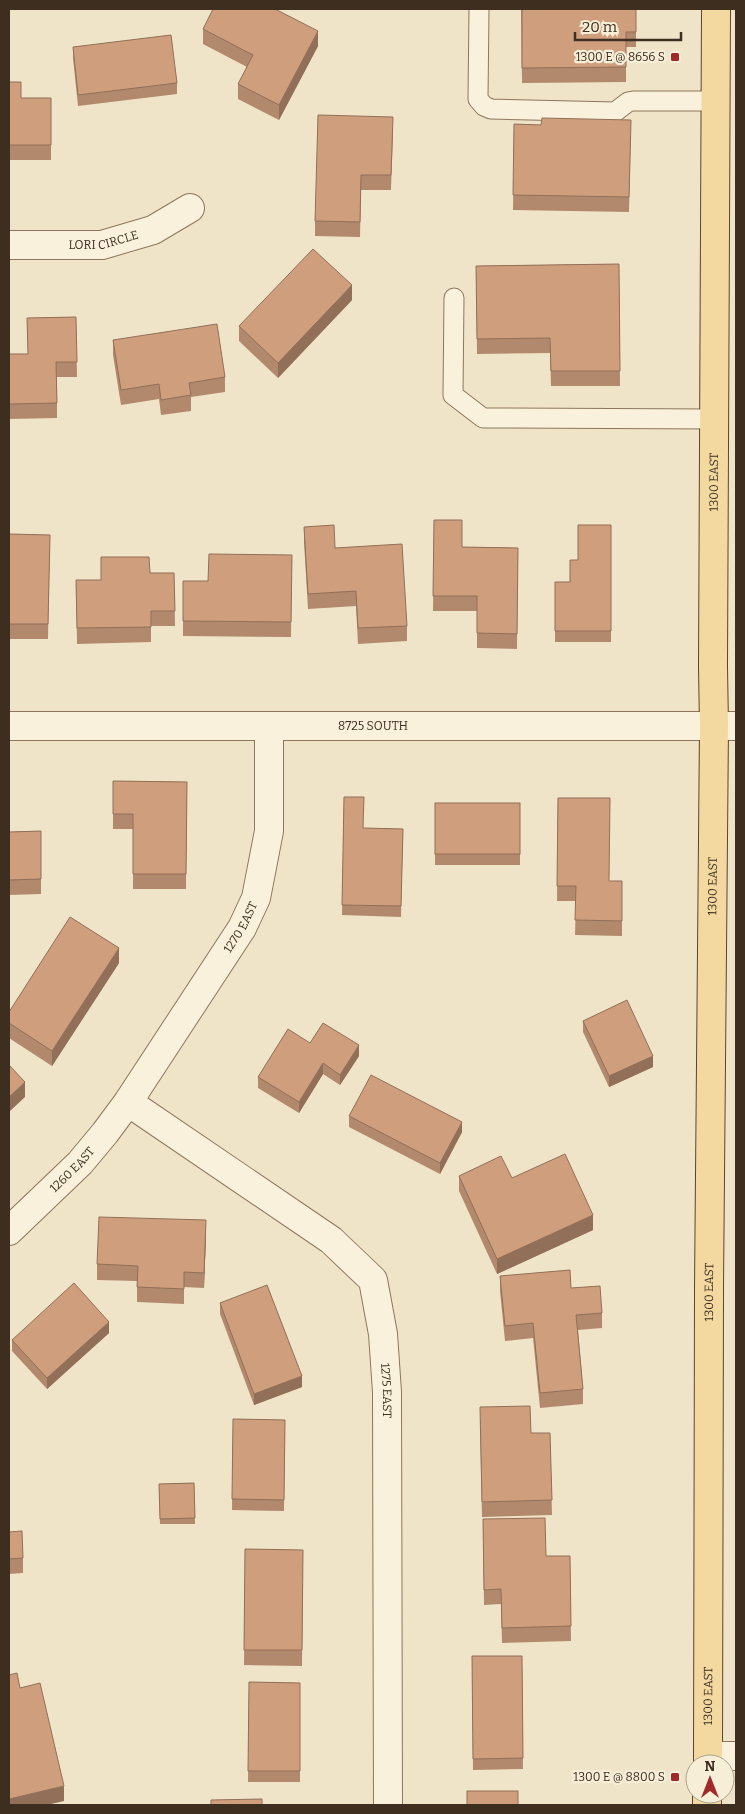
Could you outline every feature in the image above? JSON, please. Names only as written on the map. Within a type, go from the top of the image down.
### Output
[{"type":"main road","name":"1300 EAST","points":[[708,1754],[709,1278],[725,726],[713,667],[716,9]]},
{"type":"street","name":"LORI CIRCLE","points":[[9,245],[102,245],[153,230],[190,208]]},
{"type":"street","name":"8725 SOUTH","points":[[9,726],[725,726]]},
{"type":"street","name":"1270 EAST","points":[[128,1102],[242,928],[256,898],[270,831],[269,726]]},
{"type":"street","name":"1260 EAST","points":[[9,1231],[80,1163],[128,1102]]},
{"type":"street","name":"1275 EAST","points":[[128,1102],[331,1240],[373,1280],[383,1334],[388,1392],[388,1805]]},
{"type":"lane","points":[[479,9],[478,99],[484,106],[491,109],[615,112],[628,102],[633,101],[715,101]]},
{"type":"lane","points":[[454,298],[453,395],[482,418],[714,419]]},
{"type":"building","points":[[213,9],[275,9],[318,31],[279,105],[238,84],[253,55],[203,29]]},
{"type":"building","points":[[522,9],[636,9],[636,32],[626,32],[626,67],[522,68]]},
{"type":"building","points":[[171,35],[177,83],[78,95],[73,47]]},
{"type":"building","points":[[9,82],[21,82],[21,98],[51,98],[51,145],[9,145]]},
{"type":"building","points":[[318,115],[393,117],[391,175],[361,175],[360,222],[315,221]]},
{"type":"building","points":[[542,118],[631,120],[629,197],[513,195],[514,124],[541,125]]},
{"type":"building","points":[[313,249],[352,285],[278,363],[239,326]]},
{"type":"building","points":[[619,264],[620,371],[551,371],[550,338],[477,339],[476,266]]},
{"type":"building","points":[[76,317],[77,362],[56,362],[57,403],[9,404],[9,354],[28,354],[27,318]]},
{"type":"building","points":[[217,324],[225,377],[189,383],[191,395],[161,400],[159,384],[121,390],[113,340]]},
{"type":"building","points":[[434,520],[462,520],[462,547],[518,548],[517,634],[477,633],[477,596],[433,596]]},
{"type":"building","points":[[334,525],[335,548],[402,544],[407,626],[358,628],[356,591],[308,594],[304,527]]},
{"type":"building","points":[[578,525],[611,525],[611,631],[555,631],[555,582],[570,582],[570,560],[578,560]]},
{"type":"building","points":[[9,534],[50,535],[48,624],[9,624]]},
{"type":"building","points":[[209,554],[292,555],[291,622],[183,621],[183,581],[208,581]]},
{"type":"building","points":[[101,557],[149,557],[150,573],[174,573],[175,611],[151,611],[151,627],[77,628],[76,580],[101,580]]},
{"type":"building","points":[[113,781],[187,782],[186,874],[133,874],[133,814],[113,814]]},
{"type":"building","points":[[344,797],[364,797],[363,828],[403,829],[401,906],[342,905]]},
{"type":"building","points":[[558,798],[610,798],[609,881],[622,881],[622,921],[575,920],[576,886],[557,886]]},
{"type":"building","points":[[435,803],[520,803],[520,854],[435,854]]},
{"type":"building","points":[[41,831],[41,879],[9,880],[9,832]]},
{"type":"building","points":[[70,917],[119,948],[52,1051],[9,1023],[9,1012]]},
{"type":"building","points":[[627,1000],[653,1056],[609,1076],[583,1021]]},
{"type":"building","points":[[323,1023],[359,1045],[340,1075],[323,1063],[299,1102],[258,1077],[288,1029],[310,1043]]},
{"type":"building","points":[[9,1065],[25,1082],[9,1097]]},
{"type":"building","points":[[371,1075],[462,1122],[440,1163],[349,1116]]},
{"type":"building","points":[[565,1154],[593,1215],[497,1259],[459,1176],[501,1156],[512,1178]]},
{"type":"building","points":[[99,1217],[206,1220],[204,1273],[184,1272],[184,1289],[137,1287],[138,1266],[97,1264]]},
{"type":"building","points":[[570,1270],[571,1288],[600,1286],[602,1313],[576,1315],[583,1389],[540,1393],[533,1323],[505,1326],[500,1276]]},
{"type":"building","points":[[74,1283],[109,1322],[47,1378],[12,1340]]},
{"type":"building","points":[[267,1285],[302,1376],[254,1394],[220,1303]]},
{"type":"building","points":[[530,1406],[531,1433],[550,1433],[552,1500],[482,1502],[480,1407]]},
{"type":"building","points":[[233,1419],[285,1420],[284,1500],[232,1499]]},
{"type":"building","points":[[194,1483],[195,1518],[160,1519],[159,1484]]},
{"type":"building","points":[[545,1518],[546,1556],[570,1556],[571,1626],[502,1628],[501,1589],[484,1590],[483,1519]]},
{"type":"building","points":[[22,1531],[23,1558],[9,1559],[9,1532]]},
{"type":"building","points":[[245,1549],[303,1550],[302,1650],[244,1650]]},
{"type":"building","points":[[472,1656],[522,1656],[523,1758],[473,1759]]},
{"type":"building","points":[[17,1673],[20,1688],[40,1683],[64,1786],[9,1799],[9,1675]]},
{"type":"building","points":[[249,1682],[300,1683],[300,1771],[248,1771]]},
{"type":"building","points":[[467,1791],[518,1791],[518,1805],[467,1805]]},
{"type":"building","points":[[262,1799],[262,1805],[211,1805],[211,1800]]},
{"type":"place","name":"1300 E @ 8656 S","points":[[675,57]]},
{"type":"place","name":"1300 E @ 8800 S","points":[[675,1777]]}]
